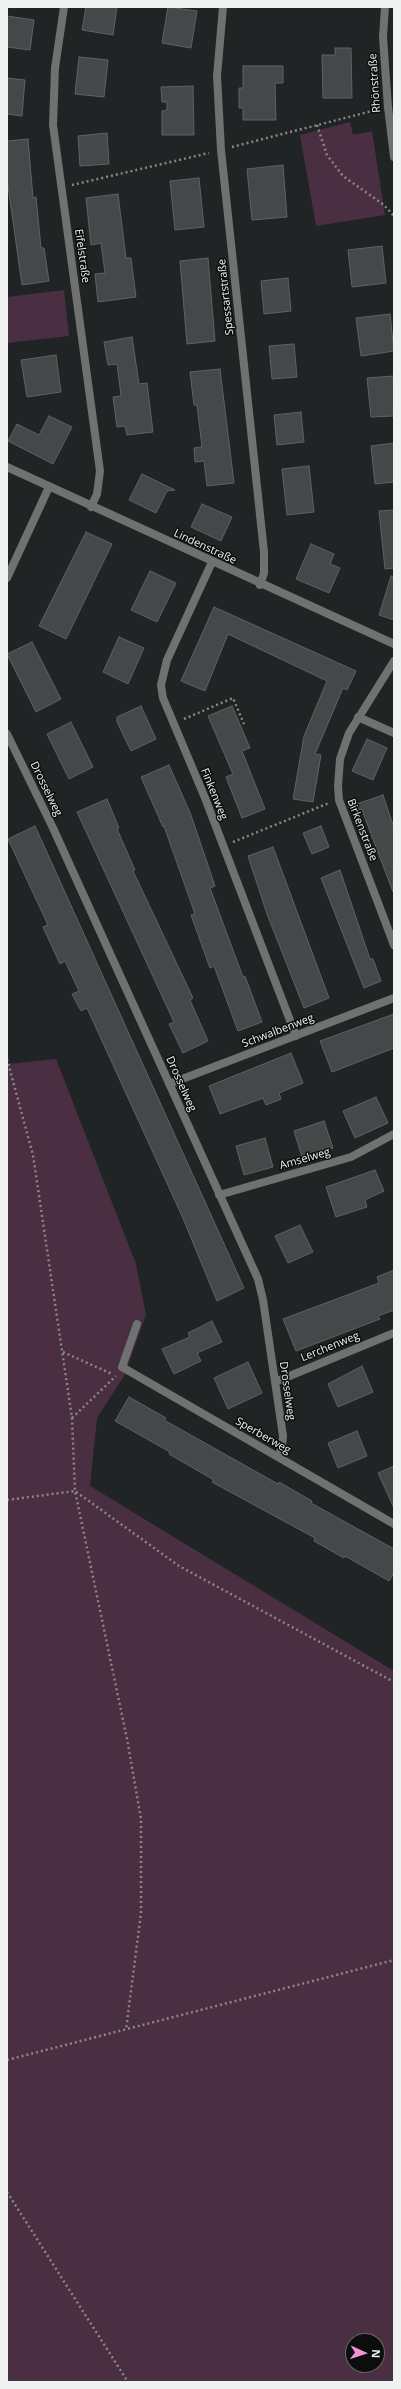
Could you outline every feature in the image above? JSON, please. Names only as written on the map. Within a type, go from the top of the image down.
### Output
[{"type":"street","name":"Eifelstraße","points":[[64,7],[55,68],[53,125],[100,471],[98,489],[91,507]]},
{"type":"street","name":"Spessartstraße","points":[[223,7],[217,76],[221,150],[264,552],[264,573],[260,585]]},
{"type":"street","name":"Rhönstraße","points":[[385,7],[383,37],[388,107],[394,157]]},
{"type":"street","name":"Lindenstraße","points":[[7,467],[260,585],[394,644]]},
{"type":"street","points":[[7,578],[49,487]]},
{"type":"street","name":"Finkenweg","points":[[212,562],[163,672],[163,698],[172,724],[223,846],[296,1036]]},
{"type":"street","name":"Birkenstraße","points":[[394,661],[349,733],[340,759],[338,772],[339,800],[394,945]]},
{"type":"street","points":[[358,717],[394,733]]},
{"type":"street","name":"Drosselweg","points":[[7,734],[53,828],[258,1279],[263,1300],[283,1436],[282,1447],[278,1457]]},
{"type":"street","name":"Schwalbenweg","points":[[169,1084],[394,998]]},
{"type":"street","name":"Amselweg","points":[[219,1195],[351,1156],[394,1134]]},
{"type":"street","points":[[122,1367],[137,1324]]},
{"type":"street","name":"Lerchenweg","points":[[275,1382],[394,1332]]},
{"type":"street","name":"Sperberweg","points":[[122,1367],[394,1524]]},
{"type":"path","points":[[317,125],[327,155],[343,176],[384,205],[394,216]]},
{"type":"path","points":[[172,724],[233,698],[244,724]]},
{"type":"path","points":[[223,846],[339,800]]},
{"type":"path","points":[[7,1059],[33,1155],[72,1418],[75,1491],[127,1738],[141,1819],[141,1913],[126,2030]]},
{"type":"path","points":[[63,1352],[116,1376]]},
{"type":"path","points":[[72,1418],[116,1376],[122,1367]]},
{"type":"path","points":[[7,1500],[75,1491],[179,1566],[394,1682]]},
{"type":"path","points":[[7,2060],[394,1960]]},
{"type":"path","points":[[7,2192],[128,2382]]},
{"type":"shaded area","points":[[350,122],[353,135],[372,131],[385,215],[316,226],[300,135]]},
{"type":"shaded area","points":[[64,290],[69,336],[7,343],[7,297]]},
{"type":"shaded area","points":[[56,1059],[136,1264],[146,1315],[124,1376],[97,1418],[90,1486],[394,1671],[394,2382],[7,2382],[7,1064]]},
{"type":"building","points":[[86,7],[117,7],[113,35],[82,30]]},
{"type":"building","points":[[168,7],[197,11],[191,48],[162,43]]},
{"type":"building","points":[[7,16],[34,20],[30,50],[7,47]]},
{"type":"building","points":[[335,48],[351,48],[352,98],[323,98],[322,55],[335,55]]},
{"type":"building","points":[[79,57],[108,60],[104,97],[75,94]]},
{"type":"building","points":[[243,66],[283,66],[283,83],[275,83],[276,120],[243,120],[243,108],[239,108],[239,88],[243,88]]},
{"type":"building","points":[[7,78],[25,80],[22,116],[7,114]]},
{"type":"building","points":[[193,86],[194,135],[162,135],[162,111],[167,110],[167,102],[162,102],[161,87]]},
{"type":"building","points":[[107,133],[109,164],[80,166],[78,136]]},
{"type":"building","points":[[28,139],[33,198],[36,197],[41,248],[44,248],[49,281],[22,285],[7,179],[7,141]]},
{"type":"building","points":[[283,165],[287,217],[252,220],[247,169]]},
{"type":"building","points":[[199,178],[204,227],[175,230],[170,181]]},
{"type":"building","points":[[118,194],[126,258],[131,258],[136,297],[98,302],[95,274],[105,273],[101,243],[91,245],[86,198]]},
{"type":"building","points":[[382,246],[386,283],[352,287],[348,250]]},
{"type":"building","points":[[208,258],[215,341],[187,344],[180,261]]},
{"type":"building","points":[[288,278],[291,311],[264,314],[261,281]]},
{"type":"building","points":[[390,314],[394,351],[361,356],[356,318]]},
{"type":"building","points":[[132,337],[139,384],[147,383],[153,432],[127,435],[125,426],[117,427],[113,397],[121,396],[117,364],[108,365],[104,342]]},
{"type":"building","points":[[294,344],[297,377],[272,379],[269,346]]},
{"type":"building","points":[[56,355],[61,392],[27,397],[21,360]]},
{"type":"building","points":[[220,369],[234,483],[207,486],[204,461],[195,462],[194,448],[202,447],[197,405],[194,405],[190,372]]},
{"type":"building","points":[[394,376],[394,416],[371,417],[367,378]]},
{"type":"building","points":[[301,412],[304,442],[277,445],[274,415]]},
{"type":"building","points":[[49,416],[72,427],[53,464],[8,441],[17,424],[39,435]]},
{"type":"building","points":[[394,443],[394,482],[375,484],[371,446]]},
{"type":"building","points":[[309,466],[314,512],[287,515],[282,469]]},
{"type":"building","points":[[142,474],[175,490],[167,491],[156,513],[129,500]]},
{"type":"building","points":[[202,504],[232,517],[221,541],[191,527]]},
{"type":"building","points":[[394,510],[394,568],[385,569],[379,511]]},
{"type":"building","points":[[86,532],[112,544],[66,639],[39,626]]},
{"type":"building","points":[[311,544],[334,554],[330,564],[340,568],[329,593],[296,579]]},
{"type":"building","points":[[150,571],[176,583],[157,622],[131,610]]},
{"type":"building","points":[[391,576],[394,577],[394,620],[379,615]]},
{"type":"building","points":[[214,607],[356,671],[347,690],[343,688],[315,754],[321,755],[313,802],[293,799],[304,736],[327,681],[228,634],[205,691],[181,681]]},
{"type":"building","points":[[119,637],[144,648],[128,684],[103,672]]},
{"type":"building","points":[[32,642],[61,699],[36,712],[7,654]]},
{"type":"building","points":[[141,706],[156,739],[131,751],[117,722],[117,717]]},
{"type":"building","points":[[232,706],[250,748],[242,751],[265,809],[242,818],[226,777],[233,774],[208,716]]},
{"type":"building","points":[[71,722],[93,767],[69,779],[47,734]]},
{"type":"building","points":[[367,739],[387,748],[373,780],[352,771]]},
{"type":"building","points":[[169,765],[191,815],[215,886],[210,888],[243,977],[245,976],[262,1022],[238,1031],[214,966],[210,968],[191,915],[195,914],[164,826],[163,827],[141,777]]},
{"type":"building","points":[[383,795],[394,828],[393,892],[362,810],[348,807]]},
{"type":"building","points":[[107,799],[119,828],[117,829],[135,870],[133,871],[193,998],[190,1000],[208,1041],[183,1053],[169,1024],[174,1022],[77,812]]},
{"type":"building","points":[[35,826],[244,1288],[217,1301],[182,1216],[87,1008],[81,1011],[72,994],[79,991],[65,961],[60,964],[43,927],[48,925],[8,839]]},
{"type":"building","points":[[321,826],[329,847],[312,854],[303,833]]},
{"type":"building","points":[[273,847],[329,998],[304,1008],[267,914],[248,856]]},
{"type":"building","points":[[340,870],[370,959],[373,959],[381,981],[364,988],[321,878]]},
{"type":"building","points":[[394,1014],[394,1048],[332,1072],[320,1041]]},
{"type":"building","points":[[291,1053],[303,1083],[279,1093],[281,1099],[266,1105],[263,1098],[220,1114],[209,1086]]},
{"type":"building","points":[[376,1097],[388,1123],[355,1138],[343,1111]]},
{"type":"building","points":[[324,1121],[333,1148],[302,1157],[294,1131]]},
{"type":"building","points":[[265,1138],[273,1167],[244,1175],[236,1146]]},
{"type":"building","points":[[375,1170],[384,1191],[365,1200],[367,1207],[336,1217],[326,1187]]},
{"type":"building","points":[[300,1225],[313,1252],[288,1263],[275,1236]]},
{"type":"building","points":[[394,1270],[394,1310],[378,1316],[380,1319],[296,1351],[283,1319],[379,1283],[377,1277]]},
{"type":"building","points":[[212,1321],[222,1342],[197,1353],[201,1361],[174,1374],[162,1349],[190,1337],[188,1333]]},
{"type":"building","points":[[248,1362],[262,1393],[228,1409],[214,1378]]},
{"type":"building","points":[[362,1366],[373,1392],[338,1407],[328,1384]]},
{"type":"building","points":[[129,1397],[166,1418],[164,1420],[278,1484],[279,1482],[312,1501],[311,1503],[394,1549],[394,1573],[389,1581],[345,1556],[344,1558],[314,1541],[315,1538],[212,1482],[214,1480],[169,1454],[170,1452],[115,1421]]},
{"type":"building","points":[[357,1431],[367,1456],[338,1468],[328,1443]]},
{"type":"building","points":[[394,1466],[394,1508],[378,1473]]}]
